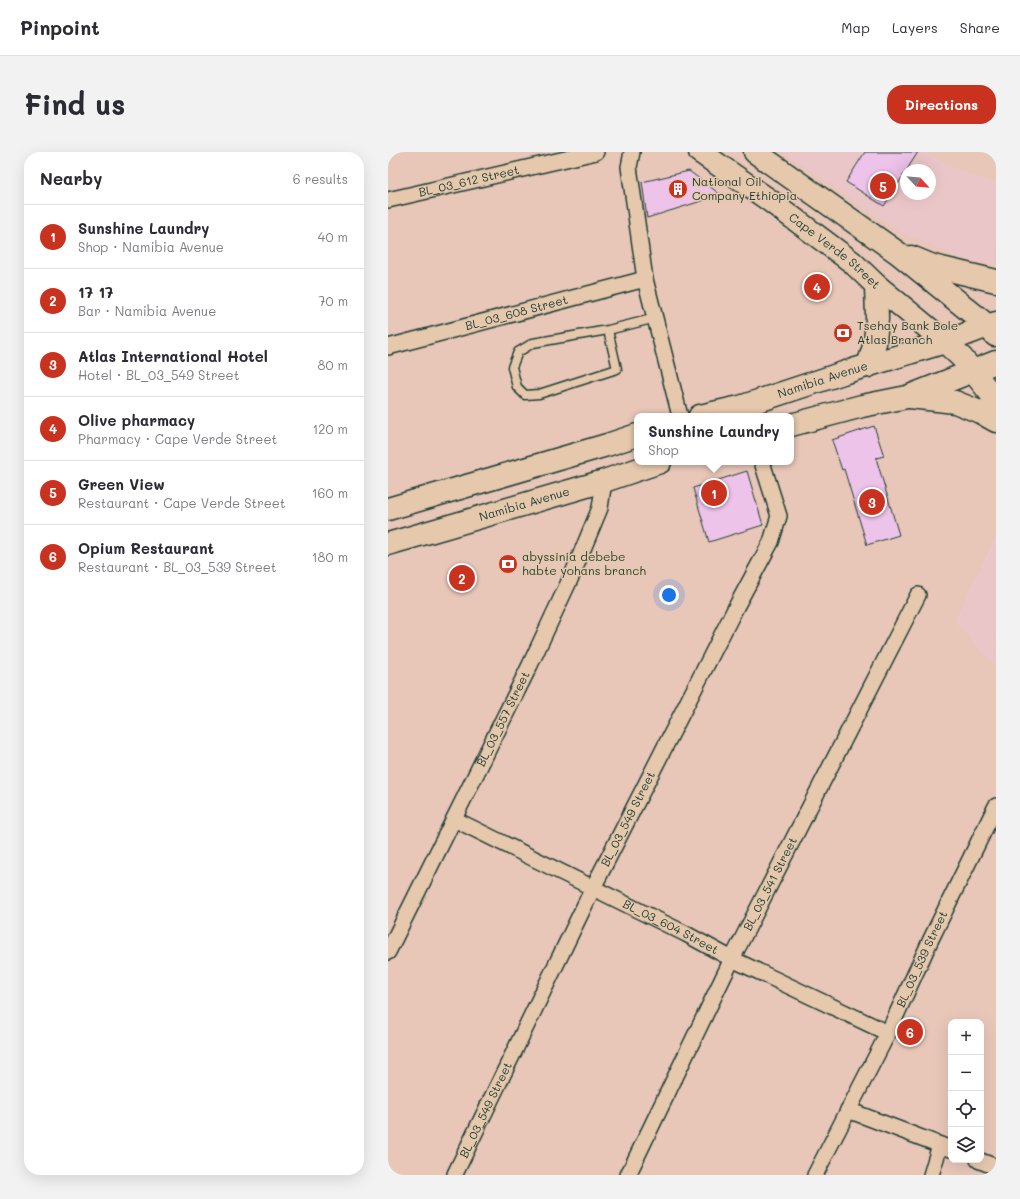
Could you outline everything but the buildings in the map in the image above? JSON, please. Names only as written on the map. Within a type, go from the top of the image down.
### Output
[{"type":"main road","name":"Cape Verde Street","points":[[700,152],[769,200],[852,262],[876,285],[945,342],[973,371],[996,400]]},
{"type":"main road","points":[[755,152],[898,253],[993,328]]},
{"type":"main road","points":[[898,253],[933,266],[996,281]]},
{"type":"main road","points":[[868,366],[875,343],[877,318],[876,285]]},
{"type":"main road","name":"Namibia Avenue","points":[[725,413],[742,411],[868,366],[993,328]]},
{"type":"main road","points":[[794,424],[862,406],[907,397],[996,362]]},
{"type":"main road","points":[[907,397],[955,402],[980,412],[996,421]]},
{"type":"main road","points":[[388,509],[634,436]]},
{"type":"main road","name":"Namibia Avenue","points":[[388,544],[604,481],[651,465]]},
{"type":"street","name":"BL_03_612 Street","points":[[388,200],[596,152]]},
{"type":"street","points":[[632,152],[629,167],[645,279],[679,413]]},
{"type":"street","name":"BL_03_608 Street","points":[[388,347],[645,279]]},
{"type":"street","name":"BL_03_549 Street","points":[[455,1174],[593,888],[736,607],[771,542],[779,516],[763,465]]},
{"type":"street","name":"BL_03_557 Street","points":[[388,952],[530,665],[573,573],[600,508],[604,481]]},
{"type":"street","name":"BL_03_541 Street","points":[[628,1175],[732,960],[918,595]]},
{"type":"street","name":"BL_03_539 Street","points":[[815,1175],[888,1033],[931,939],[992,823],[996,806]]},
{"type":"street","name":"BL_03_604 Street","points":[[454,819],[686,934],[732,960],[888,1033]]},
{"type":"street","points":[[848,1110],[946,1147],[931,1175]]},
{"type":"street","points":[[984,1162],[996,1167]]},
{"type":"lane","points":[[608,330],[617,369],[539,394],[525,394],[517,387],[512,367],[518,352],[533,343],[608,330],[656,318]]},
{"type":"shaded area","points":[[783,152],[924,152],[954,168],[996,184],[996,265],[967,260],[903,234]]},
{"type":"shaded area","points":[[996,537],[996,666],[954,621]]},
{"type":"place","name":"Green View","points":[[883,186]]},
{"type":"place","name":"National Oil Company Ethiopia","points":[[678,189]]},
{"type":"place","name":"Olive pharmacy","points":[[817,287]]},
{"type":"place","name":"Tsehay Bank Bole Atlas Branch","points":[[843,333]]},
{"type":"place","name":"Sunshine Laundry","points":[[714,493]]},
{"type":"place","name":"Atlas International Hotel","points":[[872,502]]},
{"type":"place","name":"abyssinia debebe habte yohans branch","points":[[508,564]]},
{"type":"place","name":"17 17","points":[[462,578]]},
{"type":"place","name":"Opium Restaurant","points":[[910,1032]]}]
